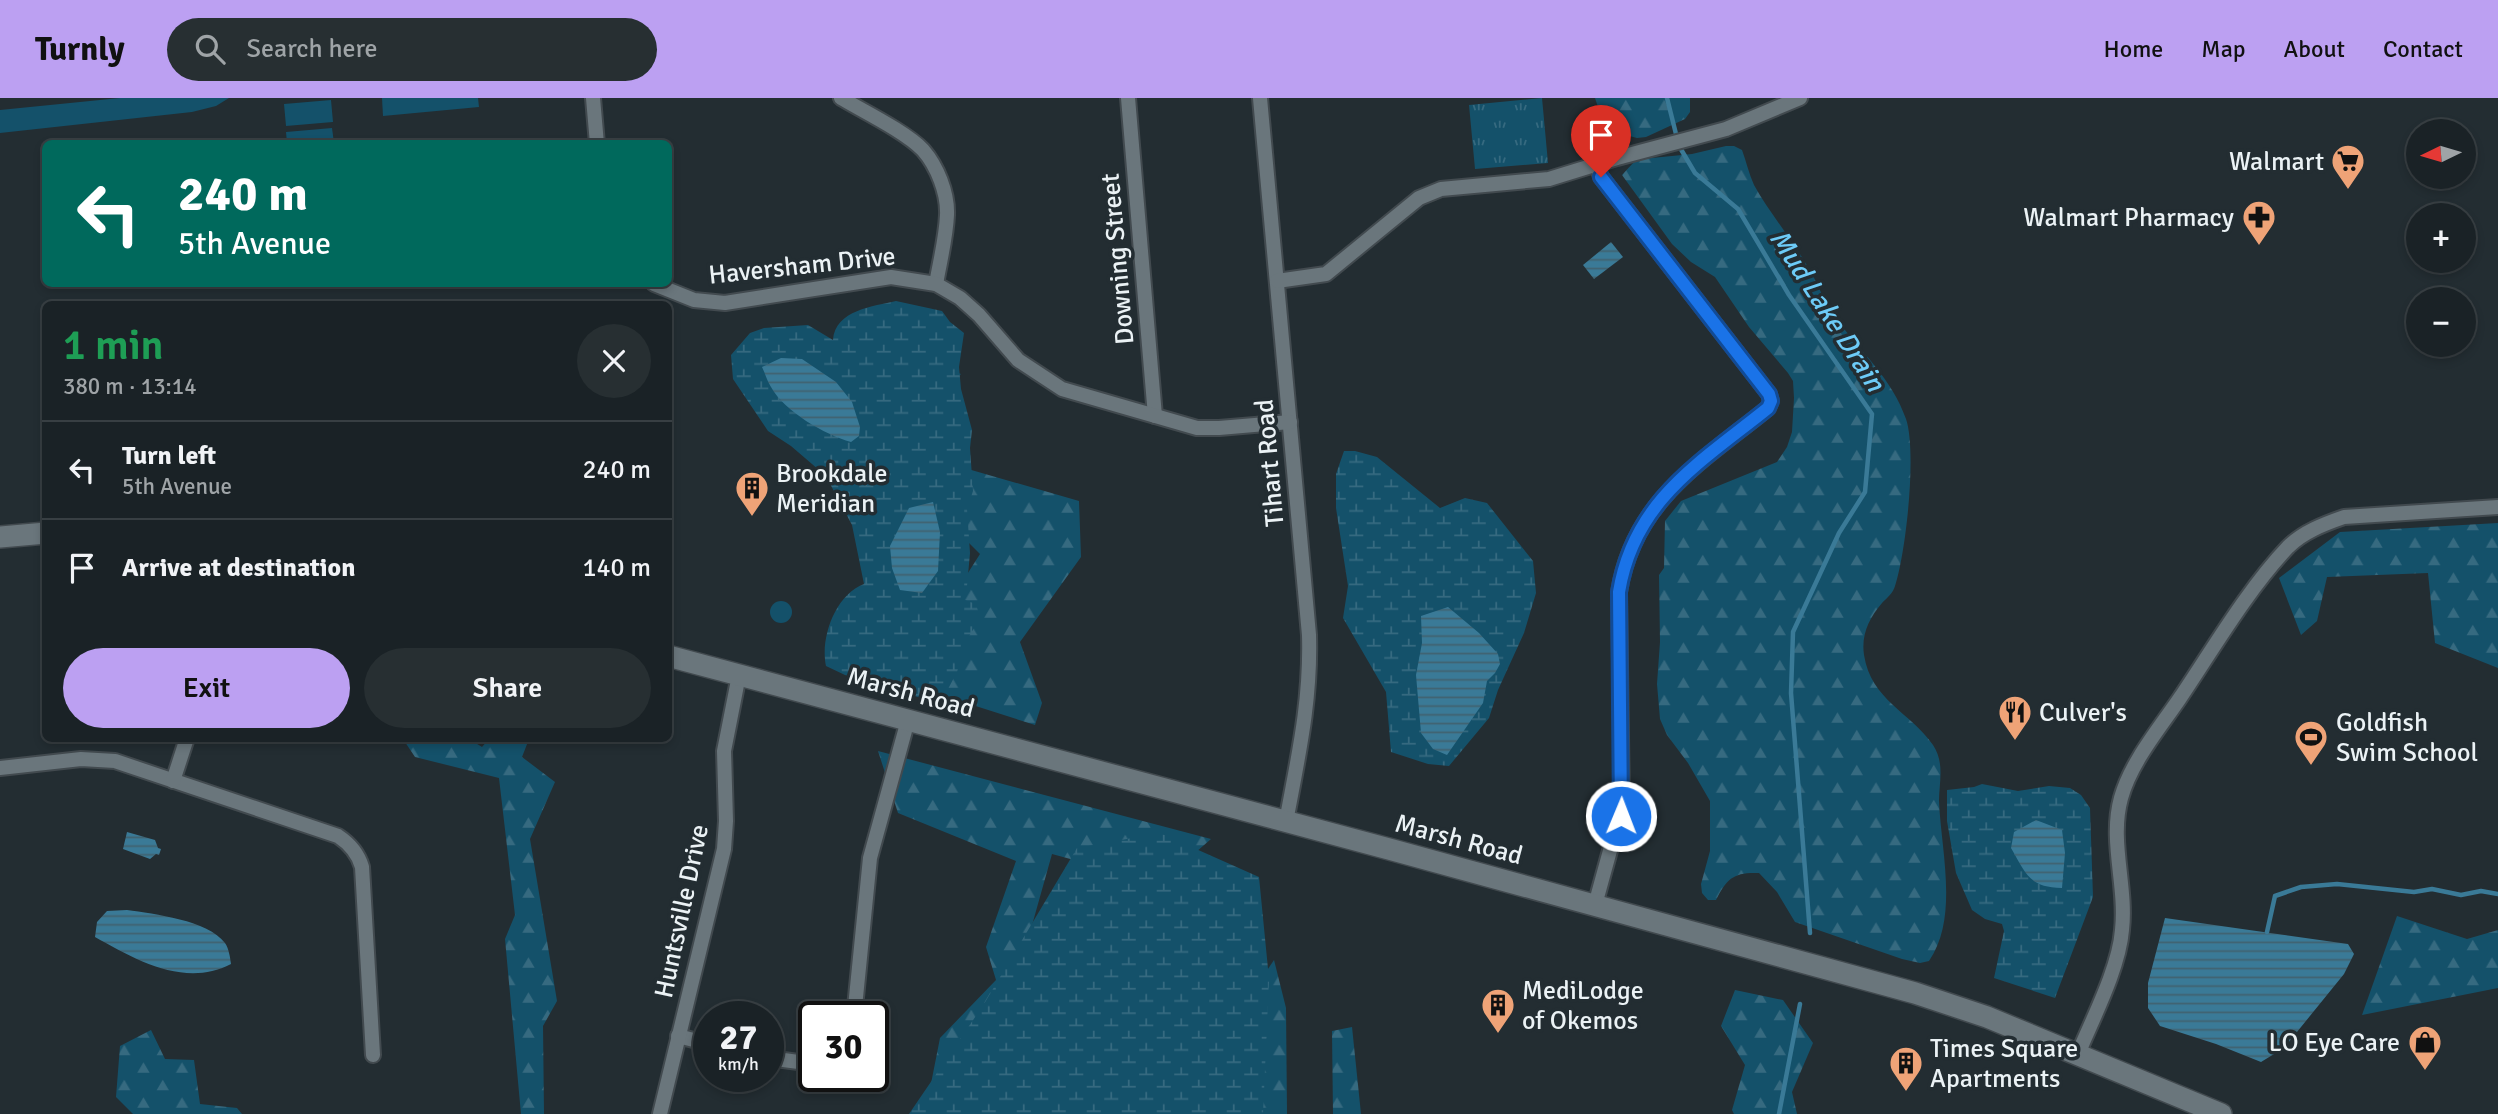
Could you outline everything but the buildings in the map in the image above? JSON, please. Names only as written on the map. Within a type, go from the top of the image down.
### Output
[{"type":"main road","points":[[0,537],[42,533]]},
{"type":"main road","name":"Marsh Road","points":[[672,657],[1915,993],[1987,1017],[2221,1114]]},
{"type":"street","points":[[593,98],[597,140]]},
{"type":"street","points":[[841,98],[890,126],[923,150],[939,177],[946,196],[947,214],[936,284]]},
{"type":"street","name":"Downing Street","points":[[1128,98],[1155,416]]},
{"type":"street","name":"Tihart Road","points":[[1260,98],[1305,574],[1309,676],[1306,722],[1286,822]]},
{"type":"street","points":[[1277,281],[1326,274],[1419,198],[1441,189],[1549,179],[1761,116],[1800,98]]},
{"type":"street","points":[[1595,905],[1622,807],[1619,592],[1625,561],[1638,531],[1656,504],[1768,408],[1771,401],[1769,394],[1601,177],[1597,165]]},
{"type":"street","name":"Haversham Drive","points":[[662,287],[694,300],[725,303],[891,277],[936,284],[960,298],[979,315],[1017,360],[1062,389],[1182,425],[1208,428],[1290,422]]},
{"type":"street","points":[[2078,1054],[2116,959],[2122,932],[2123,909],[2116,827],[2124,786],[2163,723],[2261,580],[2290,545],[2325,524],[2344,517],[2498,507]]},
{"type":"street","name":"Huntsville Drive","points":[[660,1114],[724,849],[724,751],[739,675]]},
{"type":"street","points":[[856,1001],[870,856],[908,720]]},
{"type":"street","points":[[173,780],[186,742]]},
{"type":"street","points":[[0,768],[81,759],[104,760],[173,780],[338,836],[356,852],[363,876],[373,1055]]},
{"type":"street","points":[[678,1036],[693,1040]]},
{"type":"green space","points":[[120,98],[229,98],[216,106],[192,112],[0,133],[0,110]]},
{"type":"green space","points":[[382,98],[478,98],[479,107],[383,116]]},
{"type":"green space","points":[[1542,98],[1548,163],[1475,169],[1469,105]]},
{"type":"green space","points":[[1595,98],[1690,98],[1690,112],[1685,119],[1646,137],[1637,138],[1611,131],[1604,125]]},
{"type":"green space","points":[[331,100],[333,122],[286,126],[284,104]]},
{"type":"green space","points":[[332,128],[334,140],[287,140],[286,132]]},
{"type":"green space","points":[[1726,146],[1742,150],[1760,196],[1803,258],[1833,314],[1893,391],[1906,419],[1910,477],[1903,550],[1894,589],[1870,621],[1863,648],[1874,683],[1924,734],[1939,759],[1946,904],[1938,944],[1929,961],[1920,963],[1902,959],[1795,922],[1777,892],[1759,873],[1732,878],[1716,900],[1708,900],[1702,893],[1701,884],[1710,851],[1710,801],[1688,763],[1667,735],[1660,719],[1657,684],[1660,642],[1659,575],[1664,568],[1665,521],[1681,501],[1777,462],[1787,447],[1792,432],[1793,381],[1749,327],[1715,277],[1691,262],[1672,244],[1622,175],[1634,162],[1642,159],[1692,154]]},
{"type":"green space","points":[[896,301],[942,311],[950,322],[964,333],[959,367],[961,389],[972,430],[970,448],[973,491],[967,509],[970,553],[967,586],[962,599],[976,604],[978,611],[976,625],[966,641],[957,672],[948,689],[933,698],[921,698],[845,675],[826,666],[825,643],[832,619],[845,598],[864,584],[852,525],[828,480],[791,446],[768,431],[733,379],[731,355],[750,333],[764,328],[808,325],[833,340],[835,330],[848,316]]},
{"type":"green space","points":[[938,367],[961,374],[942,392],[961,467],[1079,501],[1081,557],[1020,642],[1042,703],[1035,725],[913,686],[966,576],[980,554],[959,533]]},
{"type":"green space","points":[[1344,451],[1377,457],[1440,508],[1465,498],[1487,503],[1533,561],[1536,593],[1524,633],[1498,690],[1489,718],[1449,766],[1428,764],[1391,752],[1386,692],[1343,618],[1348,586],[1336,508],[1336,474]]},
{"type":"green space","points":[[2498,523],[2498,668],[2435,643],[2428,573],[2327,577],[2317,621],[2301,635],[2279,578],[2340,532]]},
{"type":"green space","points":[[781,601],[789,604],[792,612],[789,620],[781,623],[773,620],[770,612],[773,604]]},
{"type":"green space","points":[[405,742],[474,742],[482,747],[486,742],[528,742],[522,757],[555,782],[530,839],[557,1001],[543,1026],[544,1114],[521,1114],[505,939],[515,915],[499,778],[415,757]]},
{"type":"green space","points":[[878,751],[1211,839],[1188,859],[1129,875],[1052,854],[1018,975],[926,1109],[940,1038],[996,980],[986,947],[1016,861],[898,813]]},
{"type":"green space","points":[[1982,784],[2018,791],[2049,786],[2070,788],[2081,795],[2090,808],[2093,897],[2055,998],[1994,978],[2004,931],[2002,924],[1985,919],[1972,910],[1956,873],[1947,821],[1947,790]]},
{"type":"green space","points":[[1160,833],[1259,877],[1269,979],[1263,1114],[909,1114],[984,1004],[1077,848]]},
{"type":"green space","points":[[2397,916],[2467,939],[2498,930],[2498,988],[2362,1015]]},
{"type":"green space","points":[[1274,960],[1286,1008],[1287,1114],[1192,1114],[1234,1019]]},
{"type":"green space","points":[[1735,990],[1783,1000],[1813,1043],[1792,1092],[1797,1114],[1734,1114],[1732,1110],[1745,1065],[1721,1026]]},
{"type":"green space","points":[[1352,1027],[1361,1114],[1333,1114],[1332,1031]]},
{"type":"green space","points":[[151,1030],[165,1059],[194,1060],[200,1104],[237,1108],[242,1114],[133,1114],[116,1097],[120,1046]]},
{"type":"shaded area","points":[[1611,242],[1623,257],[1594,279],[1583,265]]},
{"type":"shaded area","points":[[781,358],[802,359],[836,382],[852,402],[860,427],[859,436],[851,442],[829,434],[785,405],[771,387],[762,367]]},
{"type":"shaded area","points":[[933,502],[940,532],[938,571],[922,593],[900,590],[892,568],[890,546],[909,508]]},
{"type":"shaded area","points":[[1448,607],[1479,633],[1498,654],[1500,664],[1487,681],[1483,703],[1447,755],[1433,749],[1421,733],[1416,675],[1422,643],[1421,616]]},
{"type":"shaded area","points":[[2036,820],[2062,830],[2065,853],[2062,888],[2035,882],[2025,872],[2011,848],[2014,832]]},
{"type":"shaded area","points":[[127,832],[155,840],[161,849],[159,855],[156,854],[150,859],[123,849]]},
{"type":"shaded area","points":[[127,910],[180,919],[206,929],[225,943],[231,964],[214,971],[179,972],[144,962],[95,937],[97,922],[107,911]]},
{"type":"shaded area","points":[[2165,918],[2348,944],[2354,954],[2344,974],[2284,1048],[2261,1062],[2160,1026],[2148,1008],[2148,983]]},
{"type":"waterway","name":"Mud Lake Drain","points":[[1667,98],[1679,146],[1695,173],[1738,209],[1789,295],[1872,414],[1865,492],[1839,533],[1793,632],[1791,693],[1810,933]]},
{"type":"waterway","points":[[2267,932],[2275,896],[2301,887],[2337,884],[2414,892],[2432,889],[2461,895],[2481,891],[2498,894]]},
{"type":"waterway","name":"Mud Lake Drain","points":[[1779,1114],[1800,1004]]},
{"type":"place","name":"Walmart","points":[[2348,191]]},
{"type":"place","name":"Walmart Pharmacy","points":[[2259,247]]},
{"type":"place","name":"Brookdale Meridian","points":[[752,518]]},
{"type":"place","name":"Culver's","points":[[2015,742]]},
{"type":"place","name":"Goldfish Swim School","points":[[2311,767]]},
{"type":"place","name":"MediLodge of Okemos","points":[[1498,1035]]},
{"type":"place","name":"LO Eye Care","points":[[2425,1072]]},
{"type":"place","name":"Times Square Apartments","points":[[1906,1093]]},
{"type":"route","points":[[1601,177],[1769,394],[1771,401],[1768,408],[1656,504],[1638,531],[1625,561],[1619,592],[1621,816]]}]
